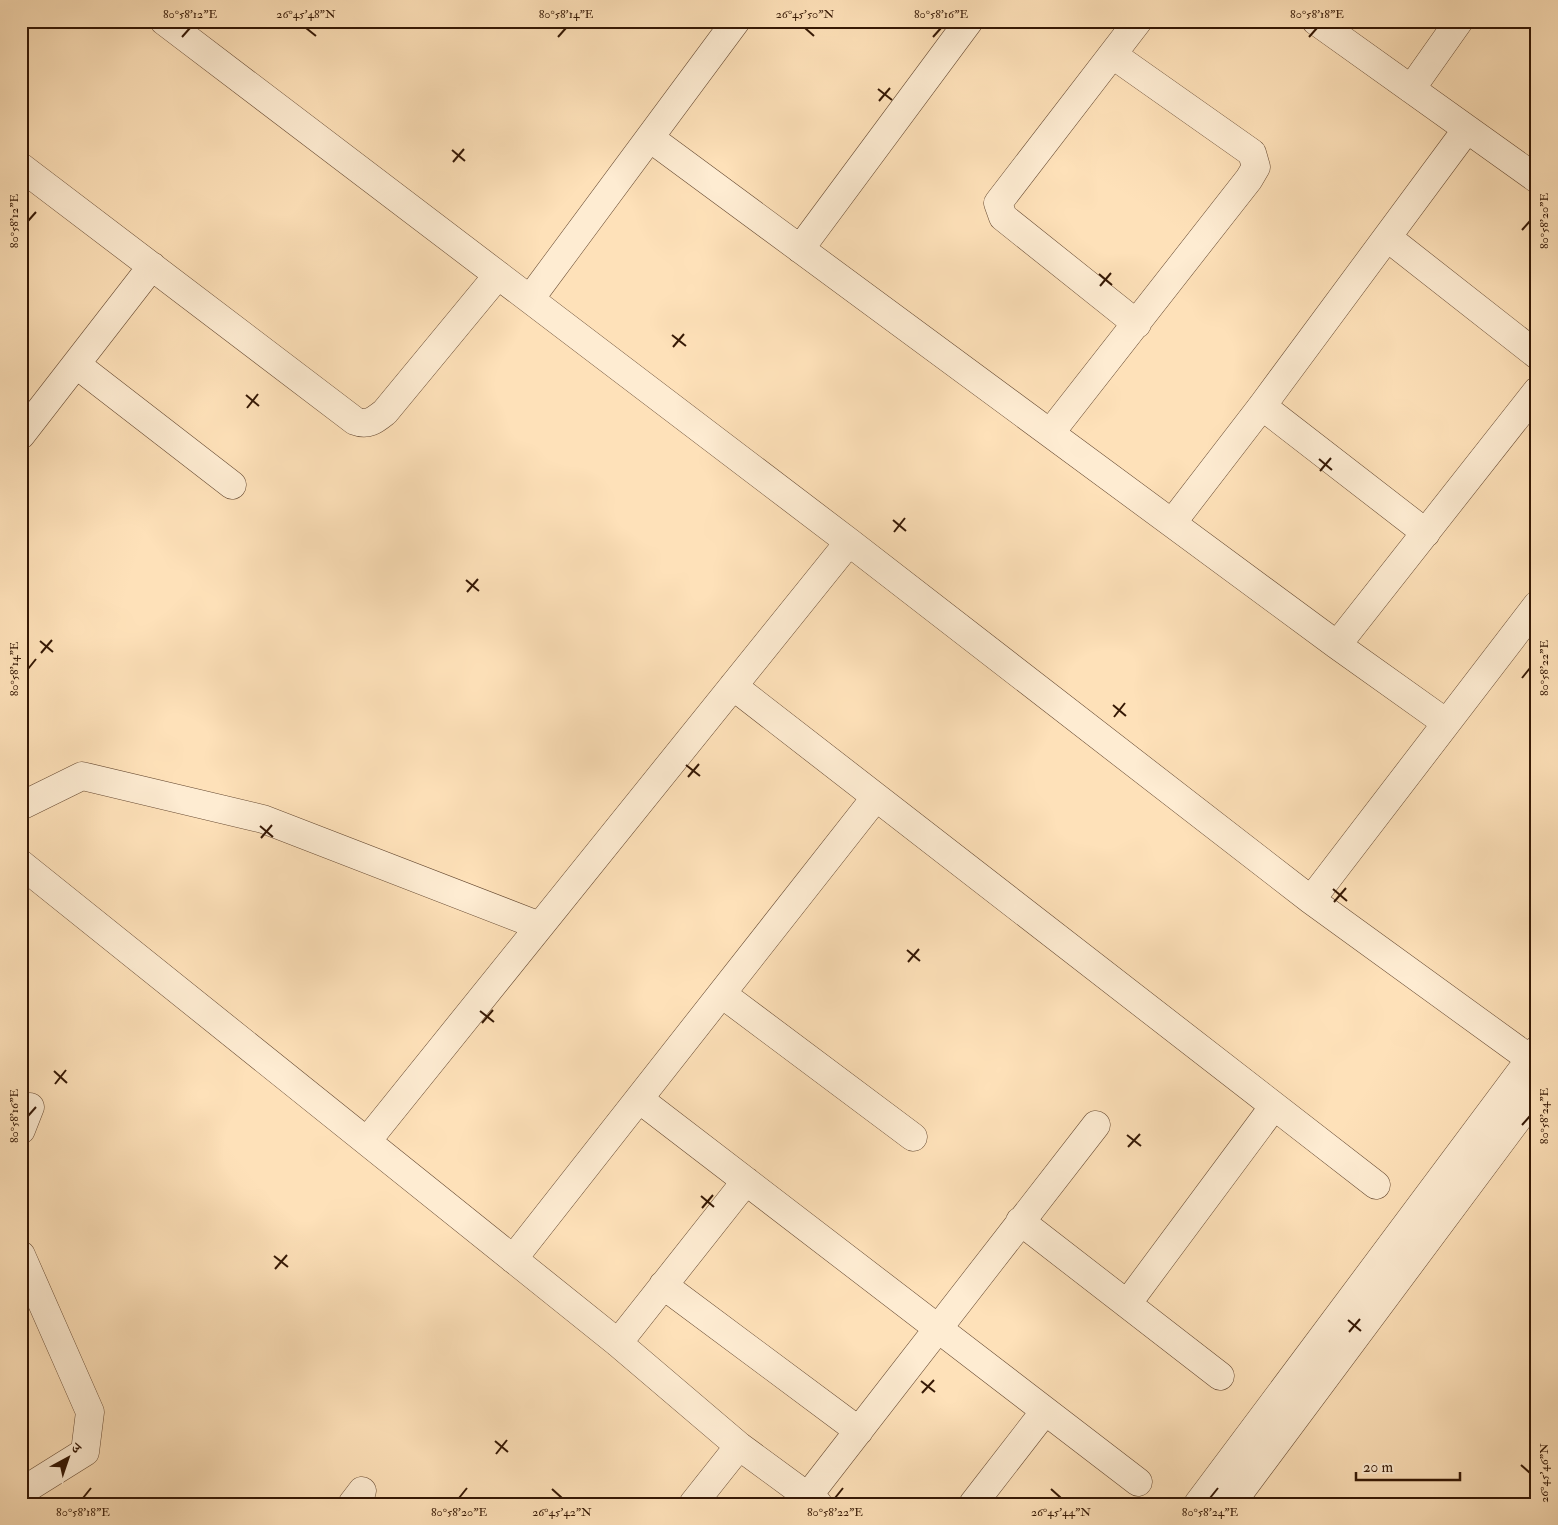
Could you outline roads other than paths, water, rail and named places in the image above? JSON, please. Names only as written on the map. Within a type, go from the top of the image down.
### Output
[{"type":"street","points":[[164,21],[849,542],[1311,900],[1534,1058],[1198,1504]]},
{"type":"street","points":[[530,300],[736,21]]},
{"type":"street","points":[[800,249],[968,21]]},
{"type":"street","points":[[1137,324],[1003,217],[998,203],[1138,21]]},
{"type":"street","points":[[1316,21],[1467,129],[1533,167]]},
{"type":"street","points":[[1411,89],[1460,21]]},
{"type":"street","points":[[1051,432],[1249,180],[1256,167],[1252,153],[1113,55]]},
{"type":"street","points":[[1172,523],[1388,238],[1467,129]]},
{"type":"street","points":[[650,138],[1051,432],[1337,646],[1445,722]]},
{"type":"street","points":[[21,167],[355,421],[364,424],[374,421],[385,412],[498,275]]},
{"type":"street","points":[[1388,238],[1537,356]]},
{"type":"street","points":[[21,434],[78,365],[152,266]]},
{"type":"street","points":[[78,365],[232,485]]},
{"type":"street","points":[[1337,646],[1537,391]]},
{"type":"street","points":[[1262,406],[1426,533]]},
{"type":"street","points":[[367,1142],[849,542]]},
{"type":"street","points":[[1311,900],[1445,722],[1537,604]]},
{"type":"street","points":[[733,686],[1376,1185]]},
{"type":"street","points":[[21,806],[82,776],[263,819],[540,926]]},
{"type":"street","points":[[513,1259],[876,797]]},
{"type":"street","points":[[21,864],[618,1343],[740,1446],[813,1500],[859,1431],[1096,1125]]},
{"type":"street","points":[[722,994],[913,1137]]},
{"type":"street","points":[[1231,1504],[1537,1093]]},
{"type":"street","points":[[639,1099],[1138,1482]]},
{"type":"street","points":[[1127,1304],[1274,1106]]},
{"type":"street","points":[[618,1343],[746,1181]]},
{"type":"street","points":[[1020,1221],[1220,1376]]},
{"type":"street","points":[[21,1255],[90,1412],[85,1452],[21,1492]]},
{"type":"street","points":[[663,1285],[859,1431]]},
{"type":"street","points":[[973,1504],[1045,1411]]},
{"type":"street","points":[[693,1504],[740,1446]]}]
